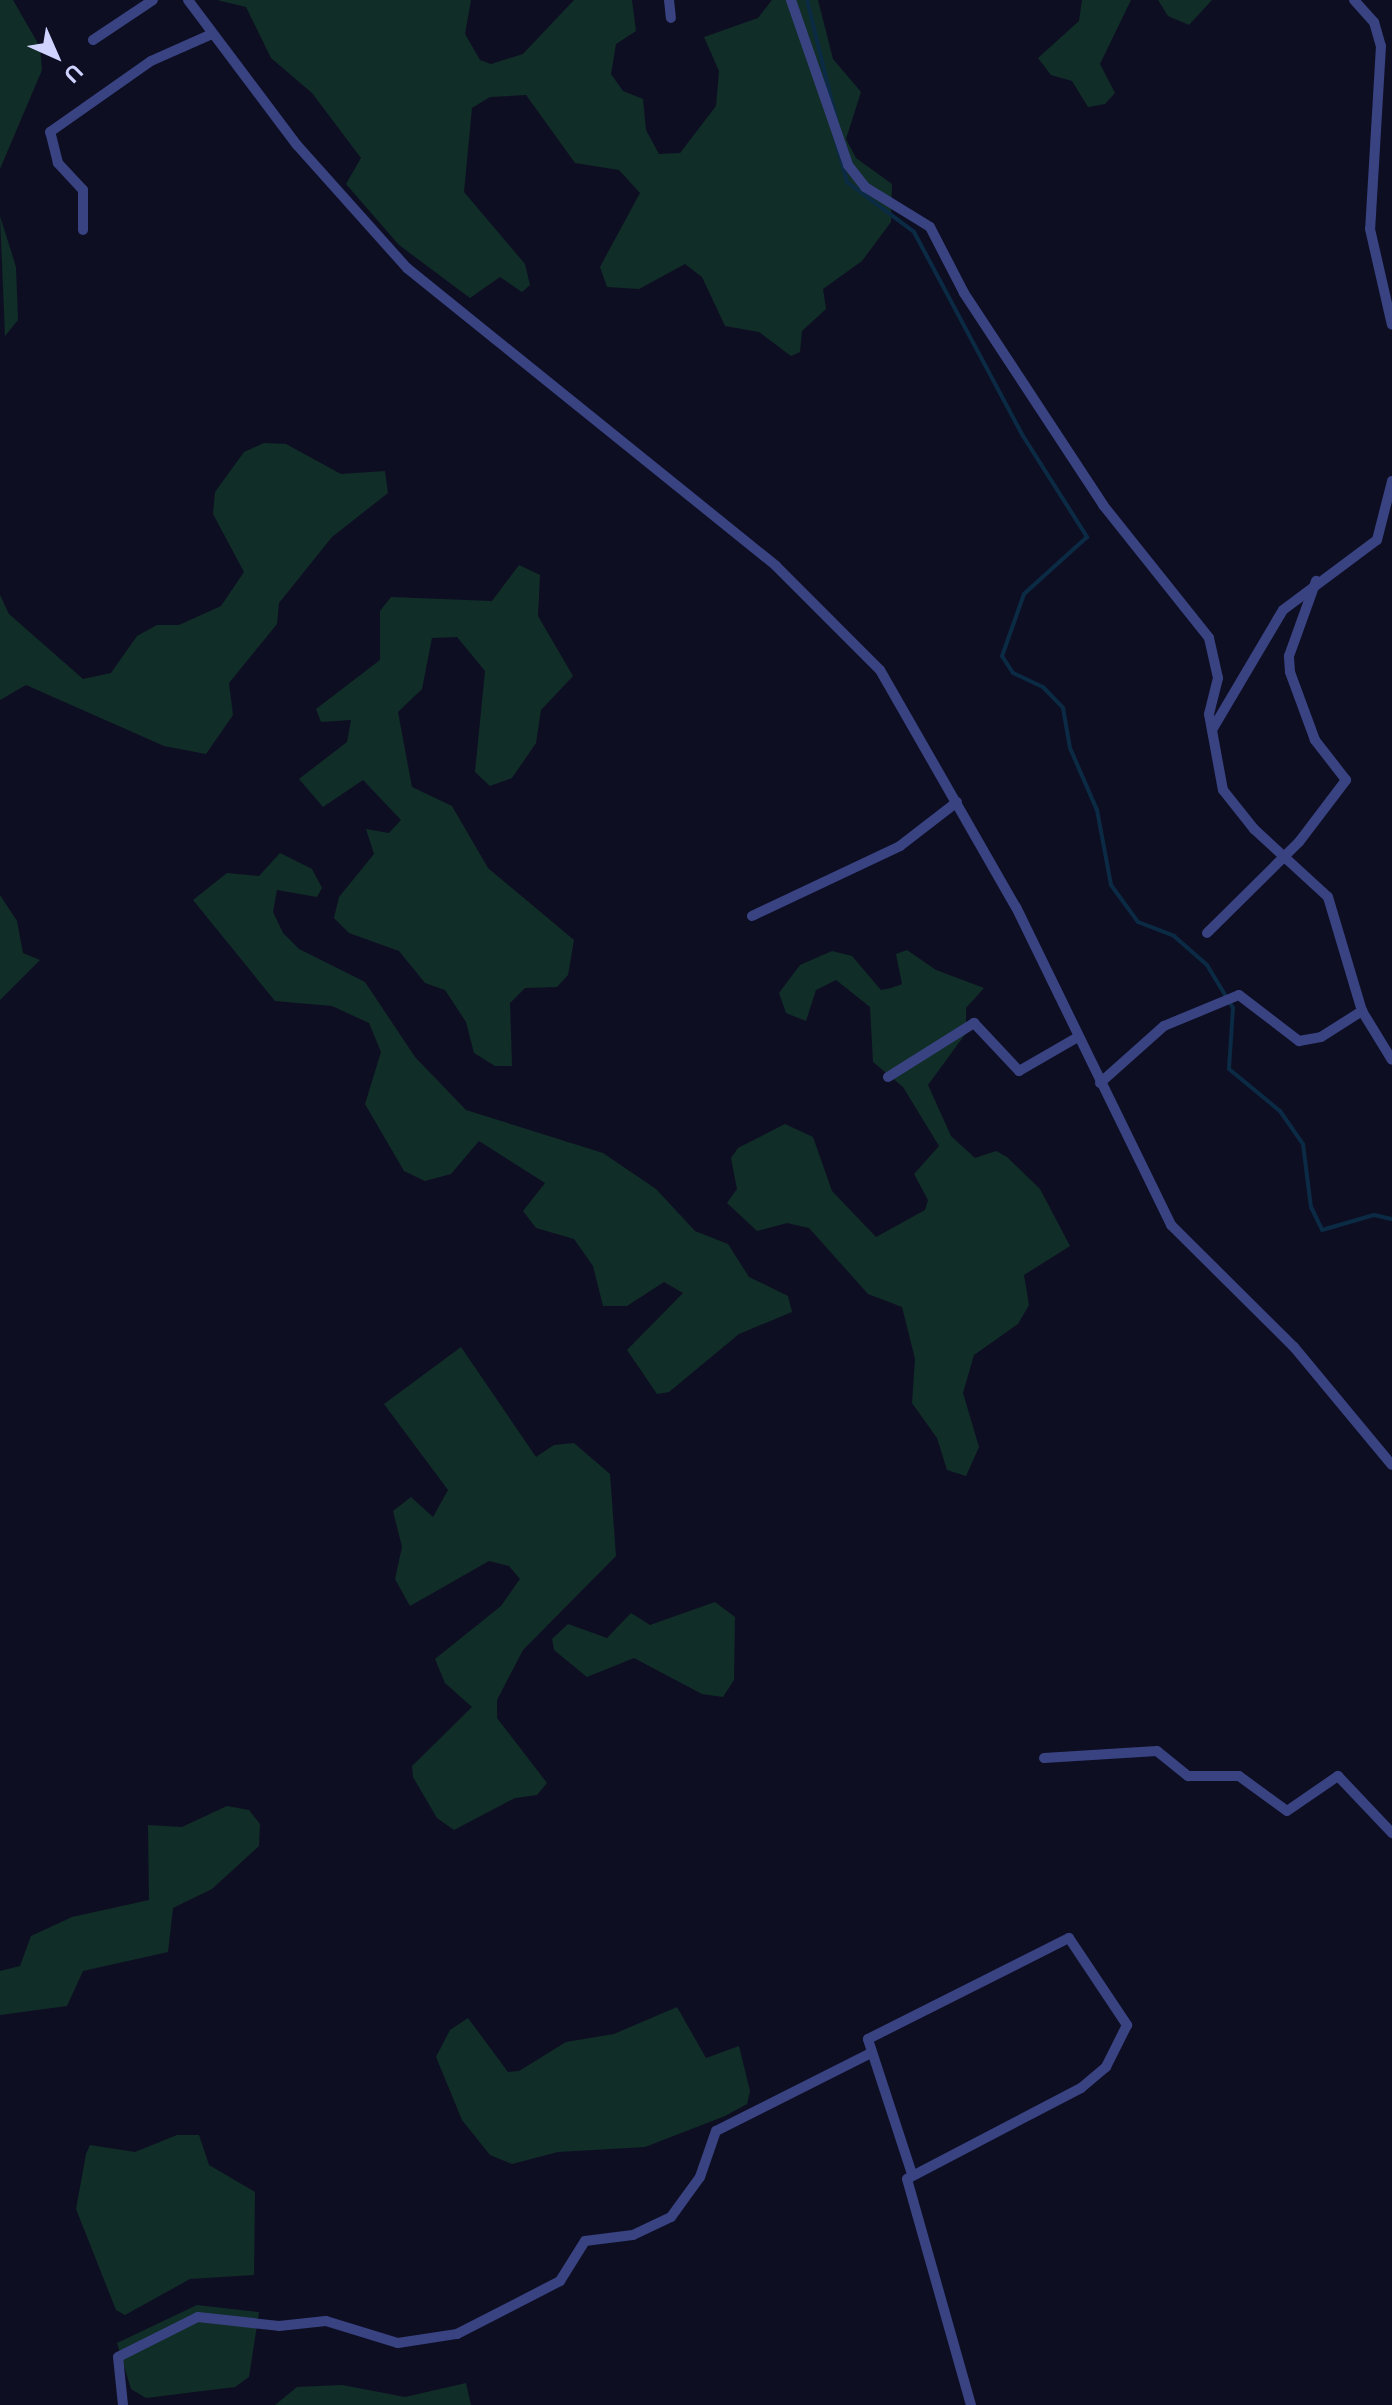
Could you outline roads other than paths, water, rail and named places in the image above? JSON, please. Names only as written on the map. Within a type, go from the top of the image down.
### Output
[{"type":"street","points":[[93,40],[153,0]]},
{"type":"street","points":[[188,0],[212,34],[407,268],[715,514],[864,651],[957,802],[1100,1083],[1192,1252],[1294,1347],[1392,1465]]},
{"type":"street","points":[[669,0],[671,18]]},
{"type":"street","points":[[791,0],[848,165],[865,187],[930,227],[964,293],[1103,505],[1209,638],[1218,664],[1212,730],[1223,790],[1328,897],[1362,1011],[1392,1060]]},
{"type":"street","points":[[1354,0],[1374,22],[1381,46],[1370,229],[1392,325]]},
{"type":"street","points":[[83,230],[83,190],[58,163],[50,132],[138,68],[212,34]]},
{"type":"street","points":[[1212,730],[1265,632],[1316,581],[1377,540],[1392,481]]},
{"type":"street","points":[[1207,933],[1284,853],[1346,780],[1315,740],[1290,672],[1316,581]]},
{"type":"street","points":[[752,916],[900,846],[957,802]]},
{"type":"street","points":[[1100,1083],[1164,1026],[1239,995],[1299,1041],[1321,1037],[1362,1011]]},
{"type":"street","points":[[888,1077],[974,1023],[1019,1071],[1078,1037]]},
{"type":"street","points":[[1044,1758],[1157,1751],[1188,1776],[1239,1776],[1287,1811],[1338,1776],[1392,1833]]},
{"type":"street","points":[[912,2174],[868,2039],[1069,1938],[1127,2025],[1106,2067],[1081,2088],[912,2174],[907,2183],[971,2405]]},
{"type":"street","points":[[123,2405],[118,2357],[188,2319],[326,2321],[398,2343],[457,2334],[547,2290],[585,2241],[633,2235],[671,2217],[700,2177],[716,2131],[871,2053]]},
{"type":"waterway","points":[[807,0],[836,118]]},
{"type":"waterway","points":[[834,134],[847,182],[914,232],[1023,436],[1087,537],[1024,594],[1002,656],[1013,673],[1043,687],[1063,708],[1070,748],[1097,810],[1111,885],[1138,922],[1174,936],[1207,965],[1233,1008],[1229,1069],[1280,1111],[1303,1144],[1311,1207],[1322,1230],[1374,1215],[1392,1219]]}]
